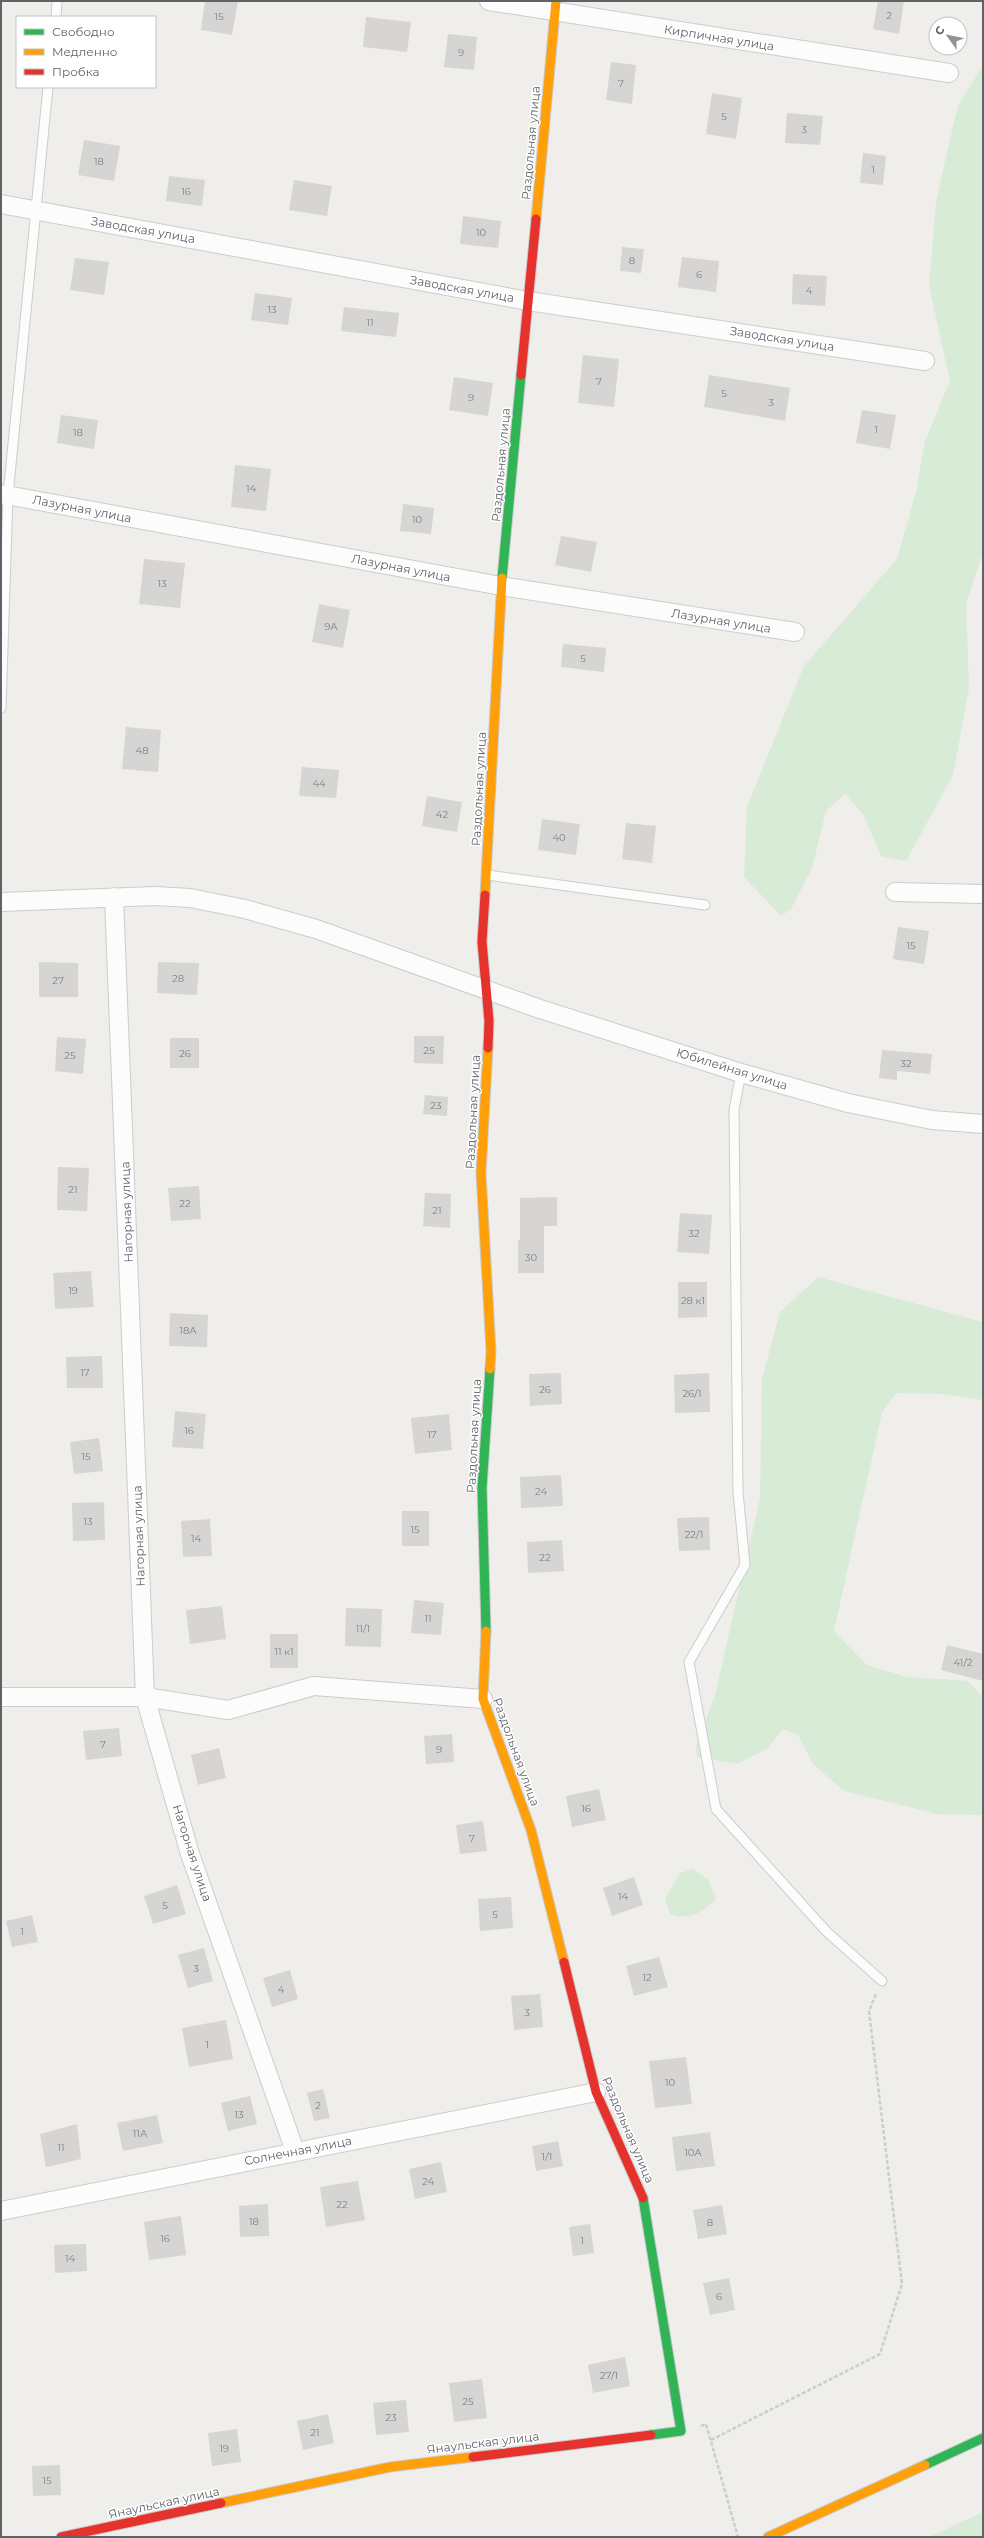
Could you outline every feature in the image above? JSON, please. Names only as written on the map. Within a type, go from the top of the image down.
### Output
[{"type":"street","name":"Кирпичная улица","points":[[489,1],[556,7],[949,73]]},
{"type":"street","name":"Раздольная улица","points":[[556,7],[502,586],[487,875],[482,942],[489,1021],[481,1173],[491,1351],[482,1488],[487,1617],[483,1699],[532,1830],[596,2092],[645,2200],[681,2431]]},
{"type":"street","name":"Заводская улица","points":[[1,204],[528,301],[925,361]]},
{"type":"street","name":"Лазурная улица","points":[[5,494],[502,586],[795,632]]},
{"type":"street","points":[[895,892],[983,894]]},
{"type":"street","name":"Юбилейная улица","points":[[1,902],[155,896],[190,898],[245,909],[316,929],[540,1009],[741,1073],[886,1111],[932,1120],[983,1124]]},
{"type":"street","name":"Нагорная улица","points":[[114,897],[145,1696],[190,1854],[295,2151]]},
{"type":"street","points":[[1,1697],[145,1696],[228,1710],[314,1686],[483,1699]]},
{"type":"street","name":"Солнечная улица","points":[[1,2211],[596,2092]]},
{"type":"street","name":"Янаульская улица","points":[[61,2537],[390,2467],[681,2431]]},
{"type":"street","points":[[768,2537],[983,2438]]},
{"type":"lane","points":[[56,16],[57,1]]},
{"type":"lane","points":[[1,708],[5,494],[48,88]]},
{"type":"lane","points":[[487,875],[705,905]]},
{"type":"lane","points":[[741,1073],[734,1118],[738,1492],[745,1565],[689,1662],[716,1809],[827,1932],[882,1981]]},
{"type":"path","points":[[711,2440],[880,2354],[902,2284],[868,2011],[882,1981]]},
{"type":"path","points":[[681,2431],[706,2424],[738,2537]]},
{"type":"green space","points":[[983,66],[983,552],[966,604],[969,688],[953,775],[906,861],[881,856],[863,814],[845,794],[826,811],[812,868],[791,909],[781,916],[744,877],[747,807],[804,666],[897,559],[916,492],[925,441],[950,381],[929,285],[936,201],[958,105]]},
{"type":"green space","points":[[818,1277],[983,1322],[983,1400],[941,1394],[896,1393],[882,1412],[834,1631],[867,1665],[907,1677],[968,1681],[983,1697],[983,1815],[937,1814],[844,1791],[813,1764],[798,1735],[783,1729],[767,1749],[737,1764],[697,1757],[696,1746],[715,1695],[760,1498],[762,1379],[780,1312]]},
{"type":"green space","points":[[693,1869],[708,1879],[716,1899],[700,1912],[690,1916],[684,1917],[670,1914],[665,1899],[680,1873]]},
{"type":"green space","points":[[983,2512],[983,2537],[929,2537]]},
{"type":"building","points":[[205,1],[238,1],[232,35],[201,30]]},
{"type":"building","points":[[878,1],[904,1],[899,34],[873,29]]},
{"type":"building","points":[[366,17],[411,22],[407,52],[363,47]]},
{"type":"building","points":[[448,34],[477,37],[474,70],[444,67]]},
{"type":"building","points":[[611,62],[636,65],[632,104],[606,100]]},
{"type":"building","points":[[712,93],[742,98],[736,139],[706,134]]},
{"type":"building","points":[[787,113],[823,116],[820,145],[785,143]]},
{"type":"building","points":[[84,140],[120,146],[114,181],[78,175]]},
{"type":"building","points":[[863,153],[886,156],[883,185],[860,183]]},
{"type":"building","points":[[169,176],[205,180],[202,206],[166,201]]},
{"type":"building","points":[[294,180],[332,186],[327,216],[289,210]]},
{"type":"building","points":[[463,216],[501,221],[498,248],[460,244]]},
{"type":"building","points":[[622,247],[644,249],[641,273],[620,271]]},
{"type":"building","points":[[682,257],[719,261],[716,292],[678,287]]},
{"type":"building","points":[[75,258],[109,262],[104,295],[70,290]]},
{"type":"building","points":[[793,274],[827,276],[825,306],[792,304]]},
{"type":"building","points":[[255,293],[292,298],[288,325],[251,320]]},
{"type":"building","points":[[344,307],[399,313],[396,337],[341,331]]},
{"type":"building","points":[[583,355],[619,359],[614,407],[578,403]]},
{"type":"building","points":[[709,375],[790,388],[785,421],[704,407]]},
{"type":"building","points":[[454,377],[493,383],[488,416],[449,410]]},
{"type":"building","points":[[862,410],[896,415],[890,449],[856,443]]},
{"type":"building","points":[[61,415],[98,420],[94,449],[57,443]]},
{"type":"building","points":[[235,465],[271,469],[266,511],[231,507]]},
{"type":"building","points":[[403,504],[434,508],[431,534],[400,531]]},
{"type":"building","points":[[561,536],[597,542],[591,572],[555,565]]},
{"type":"building","points":[[144,559],[185,563],[180,608],[139,604]]},
{"type":"building","points":[[319,604],[350,610],[343,648],[312,642]]},
{"type":"building","points":[[563,644],[606,648],[604,672],[561,667]]},
{"type":"building","points":[[126,727],[161,730],[158,772],[122,769]]},
{"type":"building","points":[[302,767],[339,770],[336,798],[299,796]]},
{"type":"building","points":[[427,796],[462,802],[457,832],[422,826]]},
{"type":"building","points":[[542,819],[580,824],[576,855],[538,850]]},
{"type":"building","points":[[626,823],[656,826],[652,863],[622,859]]},
{"type":"building","points":[[898,927],[929,931],[924,964],[893,959]]},
{"type":"building","points":[[39,962],[78,963],[78,997],[39,997]]},
{"type":"building","points":[[158,962],[199,963],[197,995],[157,993]]},
{"type":"building","points":[[414,1036],[444,1036],[443,1064],[414,1063]]},
{"type":"building","points":[[57,1037],[86,1039],[83,1074],[55,1071]]},
{"type":"building","points":[[170,1038],[199,1038],[199,1068],[170,1068]]},
{"type":"building","points":[[882,1050],[932,1054],[930,1074],[897,1071],[897,1080],[879,1078]]},
{"type":"building","points":[[425,1095],[448,1097],[447,1116],[423,1114]]},
{"type":"building","points":[[58,1167],[89,1168],[87,1211],[57,1210]]},
{"type":"building","points":[[199,1186],[201,1219],[171,1221],[168,1188]]},
{"type":"building","points":[[425,1193],[451,1194],[450,1228],[423,1226]]},
{"type":"building","points":[[557,1197],[557,1226],[544,1226],[544,1273],[518,1273],[520,1198]]},
{"type":"building","points":[[680,1213],[712,1215],[709,1254],[677,1252]]},
{"type":"building","points":[[91,1271],[94,1307],[55,1309],[53,1273]]},
{"type":"building","points":[[678,1282],[707,1282],[707,1317],[678,1318]]},
{"type":"building","points":[[170,1313],[208,1315],[207,1347],[169,1346]]},
{"type":"building","points":[[102,1356],[103,1388],[67,1388],[66,1357]]},
{"type":"building","points":[[561,1373],[562,1404],[530,1406],[529,1374]]},
{"type":"building","points":[[709,1373],[710,1412],[675,1413],[674,1375]]},
{"type":"building","points":[[175,1411],[206,1414],[203,1449],[172,1447]]},
{"type":"building","points":[[449,1414],[452,1450],[415,1454],[411,1418]]},
{"type":"building","points":[[99,1438],[103,1471],[74,1474],[70,1442]]},
{"type":"building","points":[[561,1475],[563,1506],[521,1508],[520,1477]]},
{"type":"building","points":[[104,1502],[105,1540],[73,1541],[72,1503]]},
{"type":"building","points":[[402,1511],[429,1511],[429,1546],[402,1546]]},
{"type":"building","points":[[709,1517],[710,1550],[679,1551],[677,1518]]},
{"type":"building","points":[[210,1519],[212,1556],[183,1557],[181,1521]]},
{"type":"building","points":[[562,1540],[564,1571],[528,1573],[527,1542]]},
{"type":"building","points":[[414,1600],[444,1603],[441,1635],[411,1633]]},
{"type":"building","points":[[222,1606],[226,1639],[190,1644],[186,1610]]},
{"type":"building","points":[[346,1608],[382,1609],[381,1647],[345,1646]]},
{"type":"building","points":[[270,1634],[298,1634],[298,1668],[270,1668]]},
{"type":"building","points":[[947,1645],[983,1654],[983,1681],[941,1670]]},
{"type":"building","points":[[119,1728],[122,1756],[86,1760],[83,1731]]},
{"type":"building","points":[[452,1734],[454,1762],[426,1764],[424,1736]]},
{"type":"building","points":[[219,1748],[226,1778],[198,1785],[191,1755]]},
{"type":"building","points":[[599,1789],[606,1820],[572,1827],[566,1796]]},
{"type":"building","points":[[483,1821],[487,1851],[460,1854],[456,1825]]},
{"type":"building","points":[[634,1877],[643,1905],[612,1916],[603,1888]]},
{"type":"building","points":[[177,1885],[186,1914],[153,1924],[144,1896]]},
{"type":"building","points":[[511,1897],[513,1928],[480,1931],[478,1899]]},
{"type":"building","points":[[32,1915],[38,1942],[12,1947],[6,1921]]},
{"type":"building","points":[[204,1948],[213,1981],[188,1988],[178,1955]]},
{"type":"building","points":[[659,1957],[668,1987],[634,1996],[626,1966]]},
{"type":"building","points":[[290,1970],[298,1999],[272,2007],[263,1978]]},
{"type":"building","points":[[540,1994],[543,2027],[514,2030],[511,1996]]},
{"type":"building","points":[[226,2020],[233,2059],[189,2067],[182,2028]]},
{"type":"building","points":[[686,2057],[692,2104],[655,2108],[649,2061]]},
{"type":"building","points":[[323,2089],[330,2118],[314,2121],[307,2093]]},
{"type":"building","points":[[250,2096],[257,2124],[228,2131],[221,2103]]},
{"type":"building","points":[[157,2115],[163,2143],[123,2151],[117,2123]]},
{"type":"building","points":[[77,2124],[81,2159],[46,2167],[40,2134]]},
{"type":"building","points":[[710,2132],[715,2166],[676,2171],[672,2137]]},
{"type":"building","points":[[558,2141],[563,2166],[536,2171],[532,2146]]},
{"type":"building","points":[[441,2162],[447,2192],[415,2199],[409,2169]]},
{"type":"building","points":[[358,2181],[365,2220],[326,2227],[320,2187]]},
{"type":"building","points":[[268,2204],[269,2236],[240,2237],[239,2206]]},
{"type":"building","points":[[722,2205],[727,2234],[698,2239],[693,2210]]},
{"type":"building","points":[[181,2216],[186,2255],[149,2260],[144,2222]]},
{"type":"building","points":[[590,2224],[594,2253],[573,2256],[569,2227]]},
{"type":"building","points":[[86,2244],[87,2271],[55,2273],[54,2245]]},
{"type":"building","points":[[729,2278],[735,2310],[710,2315],[703,2283]]},
{"type":"building","points":[[625,2357],[630,2386],[593,2393],[588,2365]]},
{"type":"building","points":[[482,2379],[487,2418],[454,2422],[449,2383]]},
{"type":"building","points":[[406,2400],[409,2432],[376,2435],[373,2403]]},
{"type":"building","points":[[328,2414],[334,2443],[303,2450],[297,2421]]},
{"type":"building","points":[[237,2429],[241,2462],[212,2466],[208,2433]]},
{"type":"building","points":[[60,2465],[61,2495],[33,2496],[32,2466]]},
{"type":"traffic: fast","points":[[502,578],[521,375]]},
{"type":"traffic: fast","points":[[486,1631],[482,1488],[490,1369]]},
{"type":"traffic: fast","points":[[643,2198],[681,2431],[651,2435]]},
{"type":"traffic: fast","points":[[925,2465],[983,2438]]},
{"type":"traffic: slow","points":[[536,219],[556,1]]},
{"type":"traffic: slow","points":[[485,895],[502,578]]},
{"type":"traffic: slow","points":[[488,1048],[481,1173],[491,1351],[490,1369]]},
{"type":"traffic: slow","points":[[486,1631],[483,1699],[531,1830],[564,1962]]},
{"type":"traffic: slow","points":[[221,2503],[390,2467],[473,2457]]},
{"type":"traffic: slow","points":[[768,2537],[925,2465]]},
{"type":"traffic: jam","points":[[521,375],[536,219]]},
{"type":"traffic: jam","points":[[485,895],[482,942],[489,1021],[488,1048]]},
{"type":"traffic: jam","points":[[564,1962],[596,2092],[643,2198]]},
{"type":"traffic: jam","points":[[473,2457],[651,2435]]},
{"type":"traffic: jam","points":[[61,2537],[221,2503]]}]
